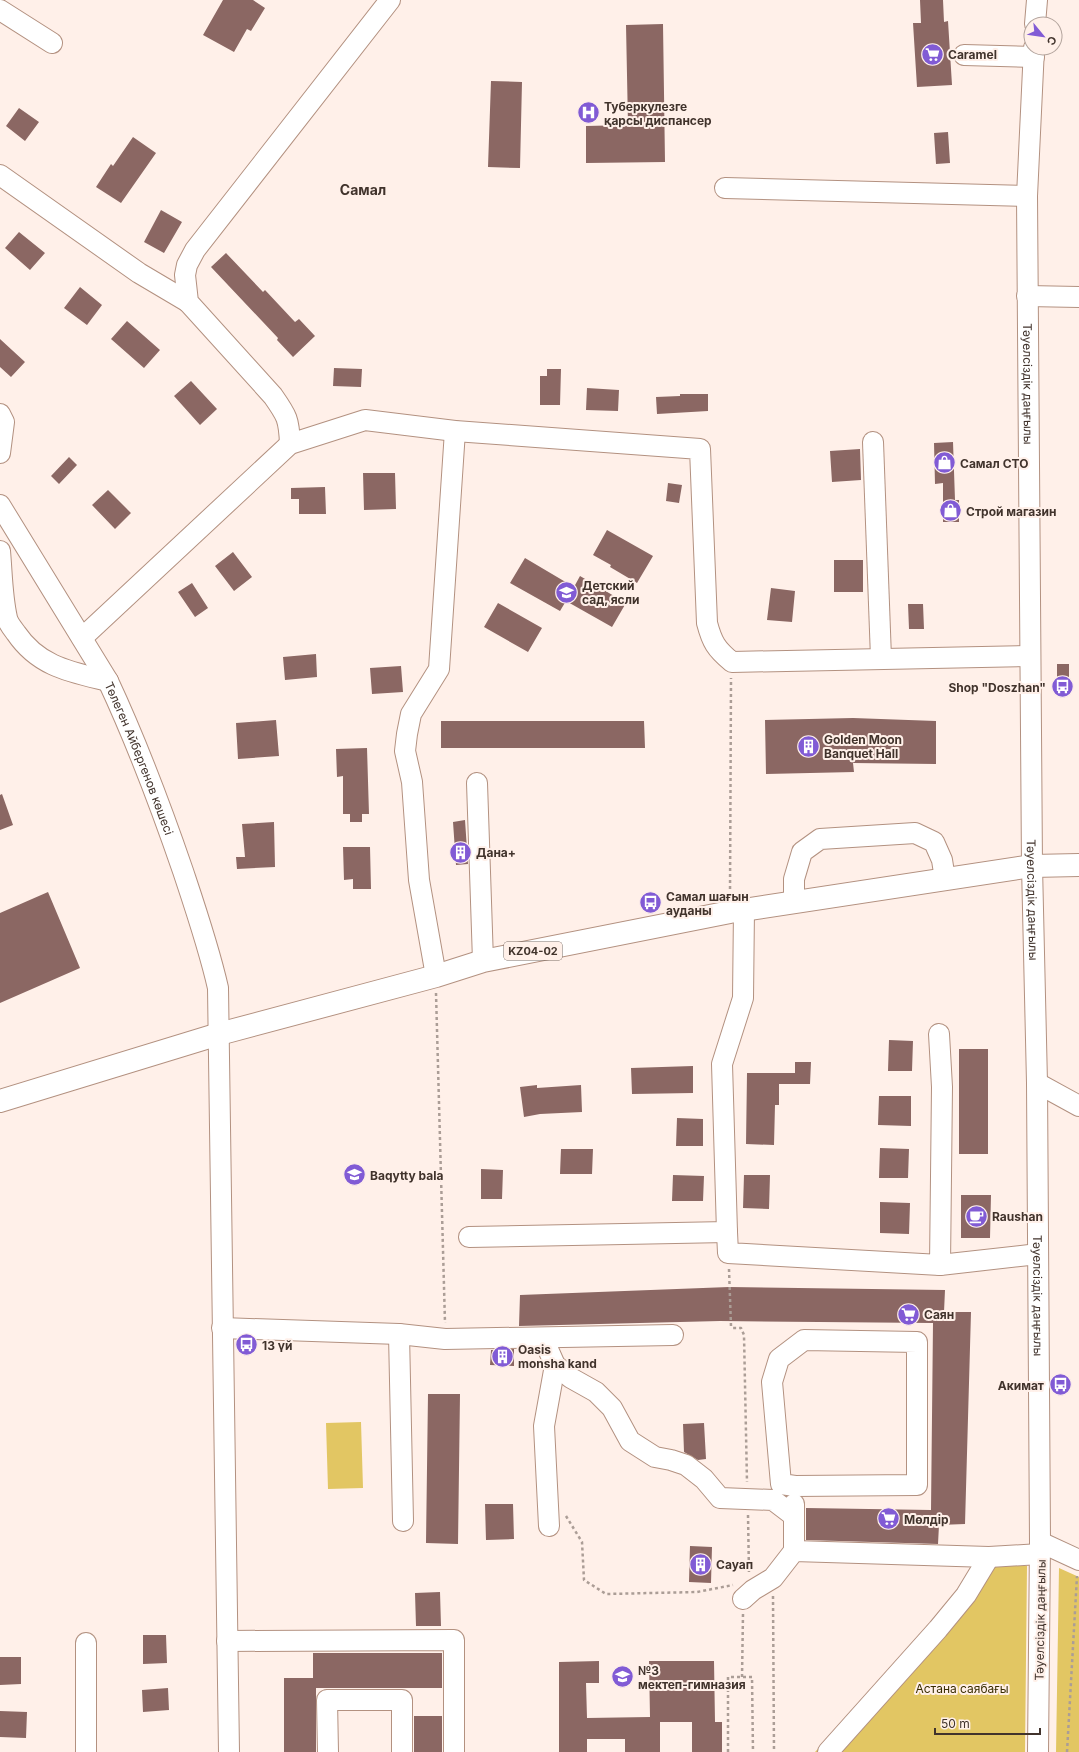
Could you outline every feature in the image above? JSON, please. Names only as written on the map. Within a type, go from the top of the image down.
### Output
[{"type":"main road","name":"KZ04-02","points":[[0,1101],[219,1034],[436,976],[483,961],[737,911],[1032,866],[1079,865]]},
{"type":"street","points":[[188,302],[185,275],[187,265],[195,250],[390,0]]},
{"type":"street","points":[[1036,16],[1037,0]]},
{"type":"street","points":[[0,10],[52,43]]},
{"type":"street","points":[[964,55],[1023,52]]},
{"type":"street","name":"Тәуелсіздік даңғылы","points":[[1034,56],[1027,196],[1027,296],[1032,866],[1037,1083],[1040,1548],[1038,1752]]},
{"type":"street","points":[[0,175],[140,273],[188,302],[273,396],[285,414],[289,424],[290,444]]},
{"type":"street","points":[[725,188],[1027,196]]},
{"type":"street","points":[[1027,296],[1079,297]]},
{"type":"street","points":[[0,414],[4,422],[0,453]]},
{"type":"street","points":[[82,638],[290,444],[365,420],[455,431],[700,449],[707,623],[711,640],[721,653],[732,662],[1030,656]]},
{"type":"street","points":[[436,976],[419,880],[412,782],[405,751],[411,714],[439,670],[455,431]]},
{"type":"street","points":[[873,442],[881,658]]},
{"type":"street","name":"Төлеген Айбергенов көшесі","points":[[0,505],[108,681],[122,709],[162,810],[205,937],[218,988],[229,1752]]},
{"type":"street","points":[[0,551],[7,619],[20,638],[30,650],[43,660],[77,673],[108,681]]},
{"type":"street","points":[[477,783],[483,961]]},
{"type":"street","points":[[794,902],[794,879],[802,852],[820,839],[916,833],[934,842],[942,860],[945,879]]},
{"type":"street","points":[[737,911],[743,998],[722,1064],[728,1253],[940,1265],[1038,1254]]},
{"type":"street","points":[[939,1034],[942,1087],[940,1265]]},
{"type":"street","points":[[1037,1083],[1079,1106]]},
{"type":"street","points":[[469,1237],[727,1232]]},
{"type":"street","points":[[222,1328],[399,1334],[445,1339],[673,1335]]},
{"type":"street","points":[[399,1334],[403,1521]]},
{"type":"street","points":[[542,1338],[555,1365],[571,1378],[596,1392],[612,1408],[630,1441],[655,1457],[686,1465],[704,1479],[720,1498],[773,1500],[794,1516]]},
{"type":"street","points":[[804,1340],[917,1342],[917,1485],[795,1486],[781,1484],[772,1382],[779,1359],[804,1340]]},
{"type":"street","points":[[549,1526],[544,1426],[555,1365]]},
{"type":"street","points":[[748,1590],[773,1578],[794,1551],[795,1486]]},
{"type":"street","points":[[794,1551],[990,1557],[1040,1548],[1079,1560]]},
{"type":"street","points":[[828,1752],[938,1629],[966,1594],[990,1557]]},
{"type":"street","points":[[227,1641],[454,1640],[454,1752]]},
{"type":"street","points":[[86,1643],[86,1752]]},
{"type":"street","points":[[328,1752],[328,1700],[402,1700],[402,1752]]},
{"type":"path","points":[[732,662],[737,911]]},
{"type":"path","points":[[436,976],[445,1339]]},
{"type":"path","points":[[728,1253],[731,1326],[733,1328],[741,1328],[744,1335],[748,1590],[742,1677]]},
{"type":"path","points":[[562,1510],[582,1542],[584,1580],[606,1594],[748,1590]]},
{"type":"path","points":[[1067,1752],[1075,1593],[1079,1560]]},
{"type":"path","points":[[773,1578],[774,1752]]},
{"type":"path","points":[[728,1752],[728,1677],[752,1677],[753,1752]]},
{"type":"green space","points":[[361,1422],[363,1488],[328,1489],[326,1423]]},
{"type":"green space","name":"Астана саябағы","points":[[991,1566],[1027,1566],[1025,1752],[815,1752]]},
{"type":"green space","points":[[1059,1568],[1079,1577],[1079,1752],[1056,1752]]},
{"type":"building","points":[[223,0],[253,0],[265,8],[251,31],[247,29],[234,52],[203,35]]},
{"type":"building","name":"Caramel","points":[[920,0],[943,0],[944,22],[948,21],[952,85],[917,87],[913,23],[921,23]]},
{"type":"building","points":[[663,24],[665,162],[586,163],[586,126],[628,125],[626,25]]},
{"type":"building","points":[[491,81],[522,82],[520,168],[488,167]]},
{"type":"building","points":[[19,108],[39,122],[25,141],[6,126]]},
{"type":"building","points":[[948,132],[950,163],[936,164],[934,133]]},
{"type":"building","points":[[133,137],[156,153],[121,203],[96,187],[111,164],[113,166]]},
{"type":"building","points":[[161,210],[182,222],[164,253],[144,242]]},
{"type":"building","points":[[19,232],[45,253],[30,270],[5,248]]},
{"type":"building","points":[[226,253],[263,292],[265,290],[295,322],[299,319],[315,336],[293,357],[277,340],[278,338],[211,267]]},
{"type":"building","points":[[80,287],[102,305],[87,325],[64,308]]},
{"type":"building","points":[[127,321],[160,350],[144,368],[111,339]]},
{"type":"building","points":[[0,339],[25,362],[11,377],[0,367]]},
{"type":"building","points":[[334,368],[362,369],[361,387],[333,386]]},
{"type":"building","points":[[547,369],[561,369],[560,405],[540,405],[540,376],[547,376]]},
{"type":"building","points":[[191,381],[217,409],[200,425],[174,396]]},
{"type":"building","points":[[587,388],[619,390],[618,411],[586,410]]},
{"type":"building","points":[[680,394],[708,394],[708,411],[657,414],[656,397],[680,396]]},
{"type":"building","points":[[953,442],[955,500],[959,500],[959,522],[943,522],[943,483],[935,484],[934,443]]},
{"type":"building","points":[[860,449],[861,480],[832,482],[830,451]]},
{"type":"building","points":[[69,457],[77,465],[59,484],[51,476]]},
{"type":"building","points":[[363,473],[395,473],[396,509],[364,510]]},
{"type":"building","points":[[668,483],[682,485],[679,503],[666,501]]},
{"type":"building","points":[[325,487],[326,514],[299,514],[299,499],[291,499],[291,488]]},
{"type":"building","points":[[108,490],[131,513],[115,529],[92,505]]},
{"type":"building","points":[[607,530],[653,556],[637,583],[610,567],[611,565],[593,555]]},
{"type":"building","points":[[233,552],[252,577],[234,591],[215,566]]},
{"type":"building","points":[[525,558],[574,587],[580,576],[626,603],[612,627],[566,601],[560,611],[510,583]]},
{"type":"building","points":[[834,560],[863,560],[863,592],[834,592]]},
{"type":"building","points":[[192,583],[208,608],[195,617],[178,592]]},
{"type":"building","points":[[771,588],[795,591],[792,622],[767,620]]},
{"type":"building","points":[[498,603],[542,628],[528,652],[484,627]]},
{"type":"building","points":[[908,604],[923,604],[924,629],[909,629]]},
{"type":"building","points":[[316,654],[317,677],[285,680],[283,657]]},
{"type":"building","points":[[1057,664],[1069,664],[1069,694],[1057,694]]},
{"type":"building","points":[[401,666],[403,692],[372,694],[370,668]]},
{"type":"building","points":[[853,718],[936,721],[936,764],[853,763],[854,772],[766,774],[765,720]]},
{"type":"building","points":[[276,720],[279,756],[238,759],[236,723]]},
{"type":"building","points":[[441,721],[644,721],[645,748],[441,748]]},
{"type":"building","points":[[367,748],[369,814],[362,814],[362,822],[350,822],[350,814],[343,814],[343,776],[337,777],[336,749]]},
{"type":"building","points":[[2,794],[13,825],[0,830],[0,795]]},
{"type":"building","points":[[465,820],[468,864],[456,865],[453,822]]},
{"type":"building","points":[[274,822],[275,867],[237,869],[236,857],[245,857],[242,824]]},
{"type":"building","points":[[343,847],[370,847],[371,889],[353,889],[353,879],[344,880]]},
{"type":"building","points":[[48,892],[80,968],[0,1003],[0,913]]},
{"type":"building","points":[[889,1040],[913,1041],[912,1071],[888,1071]]},
{"type":"building","points":[[959,1049],[988,1049],[988,1154],[959,1154]]},
{"type":"building","points":[[795,1062],[811,1062],[810,1084],[779,1084],[779,1105],[775,1105],[774,1145],[746,1144],[747,1073],[795,1073]]},
{"type":"building","points":[[693,1066],[693,1093],[632,1094],[631,1068]]},
{"type":"building","points":[[537,1085],[537,1088],[581,1085],[582,1112],[540,1114],[524,1117],[520,1087]]},
{"type":"building","points":[[879,1096],[911,1096],[911,1126],[878,1125]]},
{"type":"building","points":[[677,1118],[703,1119],[703,1146],[676,1146]]},
{"type":"building","points":[[880,1148],[909,1149],[908,1178],[879,1178]]},
{"type":"building","points":[[561,1149],[593,1149],[592,1174],[560,1174]]},
{"type":"building","points":[[481,1169],[503,1170],[502,1199],[481,1199]]},
{"type":"building","points":[[673,1175],[704,1176],[703,1201],[672,1201]]},
{"type":"building","points":[[744,1175],[770,1175],[769,1209],[743,1208]]},
{"type":"building","name":"Raushan","points":[[961,1195],[991,1195],[990,1238],[961,1238]]},
{"type":"building","points":[[880,1202],[910,1203],[909,1234],[880,1233]]},
{"type":"building","points":[[729,1287],[945,1290],[944,1312],[971,1312],[965,1524],[939,1525],[938,1544],[806,1540],[806,1508],[931,1510],[933,1323],[720,1321],[519,1326],[520,1295]]},
{"type":"building","name":"Oasis monsha kand","points":[[514,1349],[514,1366],[490,1365],[491,1350]]},
{"type":"building","points":[[428,1394],[460,1394],[458,1544],[426,1543]]},
{"type":"building","points":[[704,1423],[706,1459],[698,1460],[684,1452],[683,1424]]},
{"type":"building","points":[[485,1504],[513,1504],[514,1539],[486,1540]]},
{"type":"building","name":"Сауап","points":[[690,1546],[712,1547],[711,1583],[689,1582]]},
{"type":"building","points":[[440,1592],[441,1626],[416,1626],[415,1593]]},
{"type":"building","points":[[143,1635],[166,1635],[167,1663],[143,1664]]},
{"type":"building","points":[[313,1653],[442,1653],[442,1688],[316,1688],[316,1752],[284,1752],[284,1678],[313,1678]]},
{"type":"building","points":[[0,1657],[21,1657],[21,1684],[0,1685]]},
{"type":"building","points":[[599,1661],[599,1683],[586,1683],[587,1718],[650,1717],[649,1661],[714,1661],[715,1722],[722,1722],[722,1752],[692,1752],[692,1722],[660,1722],[660,1752],[625,1752],[625,1739],[587,1739],[587,1752],[559,1752],[559,1662]]},
{"type":"building","points":[[168,1688],[169,1710],[143,1712],[142,1690]]},
{"type":"building","points":[[0,1711],[27,1712],[26,1738],[0,1737]]},
{"type":"building","points":[[414,1716],[442,1716],[442,1752],[414,1752]]},
{"type":"place","name":"Caramel","points":[[932,54]]},
{"type":"place","name":"Туберкулезге қарсы диспансер","points":[[588,113]]},
{"type":"place","name":"Самал СТО","points":[[944,463]]},
{"type":"place","name":"Строй магазин","points":[[951,511]]},
{"type":"place","name":"Детский сад, ясли","points":[[566,592]]},
{"type":"place","name":"Shop \"Doszhan\"","points":[[1062,687]]},
{"type":"place","name":"Golden Moon Banquet Hall","points":[[809,746]]},
{"type":"place","name":"Дана+","points":[[461,852]]},
{"type":"place","name":"Самал шағын ауданы","points":[[651,903]]},
{"type":"place","name":"Baqytty bala","points":[[354,1175]]},
{"type":"place","name":"Raushan","points":[[976,1216]]},
{"type":"place","name":"Саян","points":[[908,1314]]},
{"type":"place","name":"13 үй","points":[[246,1345]]},
{"type":"place","name":"Oasis monsha kand","points":[[502,1356]]},
{"type":"place","name":"Акимат","points":[[1060,1385]]},
{"type":"place","name":"Мөлдір","points":[[889,1519]]},
{"type":"place","name":"Сауап","points":[[701,1564]]},
{"type":"place","name":"№3 мектеп-гимназия","points":[[623,1677]]},
{"type":"district","name":"Самал","points":[[363,189]]}]
